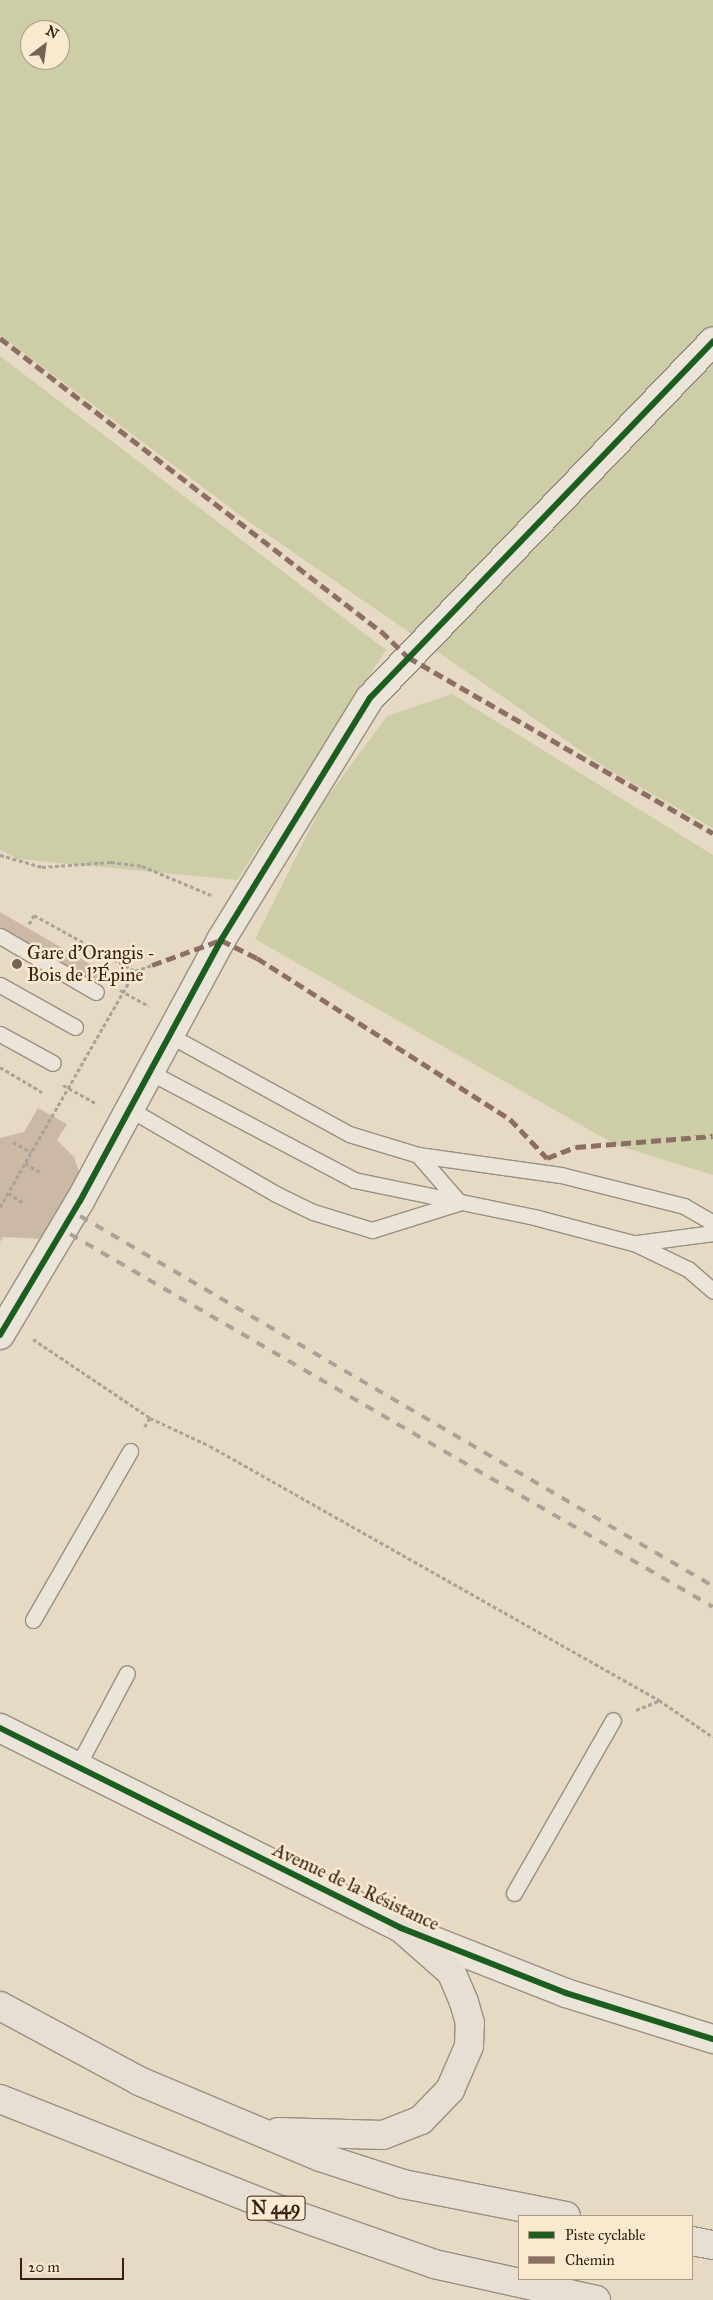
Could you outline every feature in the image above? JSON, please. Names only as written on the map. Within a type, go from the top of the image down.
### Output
[{"type":"main road","points":[[247,2130],[383,2135],[422,2120],[438,2106],[462,2068],[470,2023],[451,1972],[401,1928]]},
{"type":"main road","points":[[0,2006],[75,2050],[247,2130],[403,2184],[561,2215]]},
{"type":"main road","name":"N 449","points":[[0,2099],[280,2210],[434,2264],[596,2300]]},
{"type":"main road","points":[[693,2241],[713,2245]]},
{"type":"street","points":[[4,1328],[80,1201],[222,940],[247,904],[370,698],[713,341]]},
{"type":"street","name":"Avenue de la Résistance","points":[[0,1728],[401,1928],[566,1993],[713,2039]]},
{"type":"lane","points":[[0,936],[96,992]]},
{"type":"lane","points":[[0,985],[75,1027]]},
{"type":"lane","points":[[0,1034],[53,1063]]},
{"type":"lane","points":[[180,1041],[349,1134],[418,1155],[561,1175],[684,1206],[713,1224]]},
{"type":"lane","points":[[159,1077],[354,1180],[460,1202],[636,1244],[688,1269],[713,1291]]},
{"type":"lane","points":[[138,1114],[276,1194],[313,1212],[372,1230],[460,1202]]},
{"type":"lane","points":[[418,1155],[460,1202]]},
{"type":"lane","points":[[636,1244],[713,1232]]},
{"type":"lane","points":[[33,1620],[130,1452]]},
{"type":"lane","points":[[77,1767],[127,1673]]},
{"type":"lane","points":[[514,1893],[613,1720]]},
{"type":"path","points":[[0,855],[42,867],[111,862],[142,866],[203,893],[247,904]]},
{"type":"path","points":[[27,927],[34,915],[135,971]]},
{"type":"path","points":[[0,1207],[135,971],[152,965]]},
{"type":"path","points":[[0,1068],[42,1092]]},
{"type":"path","points":[[59,1082],[102,1107]]},
{"type":"path","points":[[13,1142],[32,1152]]},
{"type":"path","points":[[25,1163],[40,1172]]},
{"type":"path","points":[[8,1193],[22,1202]]},
{"type":"path","points":[[4,1328],[150,1418],[210,1446],[650,1695],[713,1737]]},
{"type":"path","points":[[130,1452],[150,1418]]},
{"type":"green space","points":[[0,0],[713,0],[713,828],[606,768],[248,521],[0,335]]},
{"type":"green space","points":[[0,356],[386,650],[237,880],[18,859],[0,850]]},
{"type":"green space","points":[[452,694],[713,855],[713,1175],[616,1145],[255,939],[323,803],[387,716]]},
{"type":"building","points":[[0,912],[106,973],[97,989],[0,933]]},
{"type":"building","points":[[38,1108],[67,1124],[57,1140],[74,1157],[81,1177],[43,1239],[3,1237],[0,1242],[0,1138],[24,1132]]},
{"type":"railway","points":[[80,1216],[713,1586]]},
{"type":"railway","points":[[70,1234],[713,1607]]},
{"type":"marked path","points":[[0,338],[381,631],[408,657],[713,833]]},
{"type":"marked path","points":[[152,965],[221,940],[257,958],[510,1119],[547,1158],[576,1147],[713,1136]]},
{"type":"cycle path","points":[[0,1335],[80,1201],[221,940],[370,698],[713,341]]},
{"type":"cycle path","points":[[0,1728],[401,1928],[566,1993],[713,2039]]},
{"type":"place","name":"Gare d'Orangis - Bois de l'Épine","points":[[17,964]]}]
